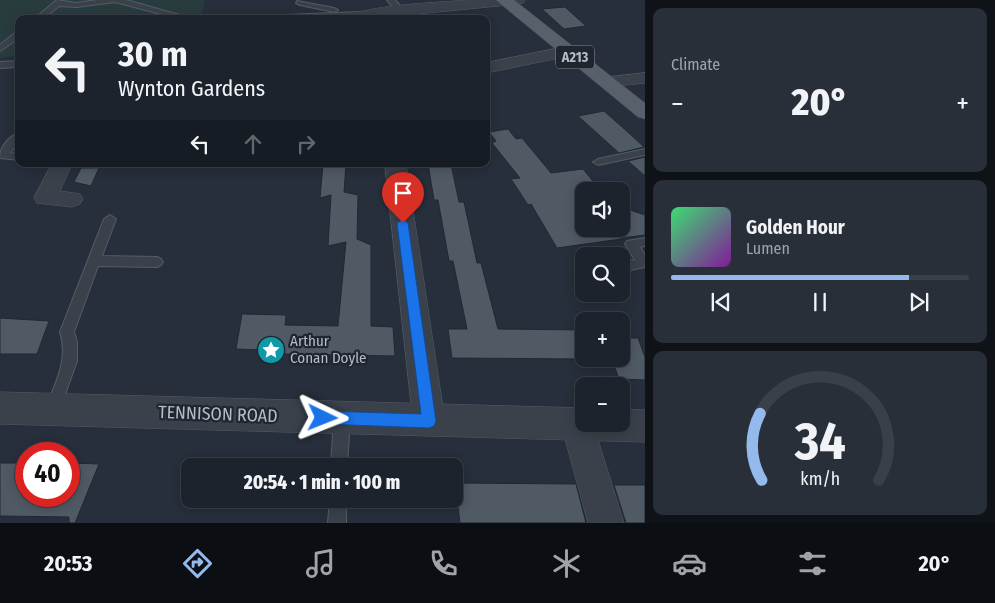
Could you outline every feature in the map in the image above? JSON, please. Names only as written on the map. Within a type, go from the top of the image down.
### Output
[{"type":"main road","name":"A213","points":[[509,0],[568,51],[645,113]]},
{"type":"street","points":[[359,13],[396,5],[509,0]]},
{"type":"street","points":[[490,67],[568,51]]},
{"type":"street","points":[[607,82],[645,78]]},
{"type":"street","points":[[60,167],[45,198],[72,199]]},
{"type":"street","points":[[395,167],[429,421]]},
{"type":"street","name":"TENNISON ROAD","points":[[0,408],[575,424]]},
{"type":"street","name":"TENNISON ROAD","points":[[630,426],[645,426]]},
{"type":"street","points":[[580,432],[593,483],[606,523]]},
{"type":"lane","points":[[43,15],[60,2],[76,5],[113,0]]},
{"type":"lane","points":[[117,0],[175,15]]},
{"type":"lane","points":[[324,0],[338,5]]},
{"type":"lane","points":[[300,3],[325,9],[359,13]]},
{"type":"lane","points":[[317,15],[359,13]]},
{"type":"lane","points":[[0,48],[15,37]]},
{"type":"lane","points":[[0,65],[15,64]]},
{"type":"lane","points":[[15,139],[3,156],[15,158]]},
{"type":"lane","points":[[598,162],[645,152]]},
{"type":"lane","points":[[53,409],[70,360],[72,346],[67,332],[110,219]]},
{"type":"lane","points":[[630,265],[644,263],[631,244],[645,242]]},
{"type":"lane","points":[[94,261],[157,262]]},
{"type":"lane","points":[[339,458],[342,418]]},
{"type":"lane","points":[[337,523],[338,508]]},
{"type":"shaded area","points":[[0,0],[204,0],[205,2],[201,15],[15,15],[15,56],[0,58]]},
{"type":"building","points":[[565,7],[586,26],[564,29],[542,9]]},
{"type":"building","points":[[604,111],[644,147],[619,153],[578,116]]},
{"type":"building","points":[[508,129],[516,139],[522,138],[551,173],[583,169],[594,182],[575,182],[575,237],[621,237],[621,239],[557,248],[531,204],[528,205],[511,179],[520,178],[492,143],[496,141],[490,133]]},
{"type":"building","points":[[645,157],[645,176],[628,161]]},
{"type":"building","points":[[323,167],[346,167],[344,192],[358,195],[357,239],[371,245],[371,326],[393,327],[395,356],[284,354],[284,351],[236,349],[242,314],[286,315],[285,325],[338,326],[346,242],[328,246],[331,195],[320,198]]},
{"type":"building","points":[[428,167],[452,167],[459,202],[464,202],[477,263],[481,263],[498,329],[575,330],[575,359],[452,358],[448,329],[467,329],[453,261],[449,261],[438,200],[434,200]]},
{"type":"building","points":[[81,168],[99,168],[91,186],[74,182]]},
{"type":"building","points":[[630,210],[645,215],[645,235],[630,237]]},
{"type":"building","points":[[0,318],[49,321],[37,354],[0,354]]},
{"type":"building","points":[[630,338],[638,338],[645,357],[645,380],[618,377],[615,367],[630,367]]},
{"type":"building","points":[[0,463],[15,463],[15,507],[80,507],[80,463],[99,464],[75,523],[69,523],[69,517],[0,516]]},
{"type":"building","points":[[463,483],[576,484],[586,523],[460,523],[458,508],[463,508]]},
{"type":"building","points":[[614,485],[645,485],[645,523],[626,523]]},
{"type":"place","name":"Arthur Conan Doyle","points":[[271,350]]},
{"type":"route","points":[[323,418],[429,421],[403,223]]}]
